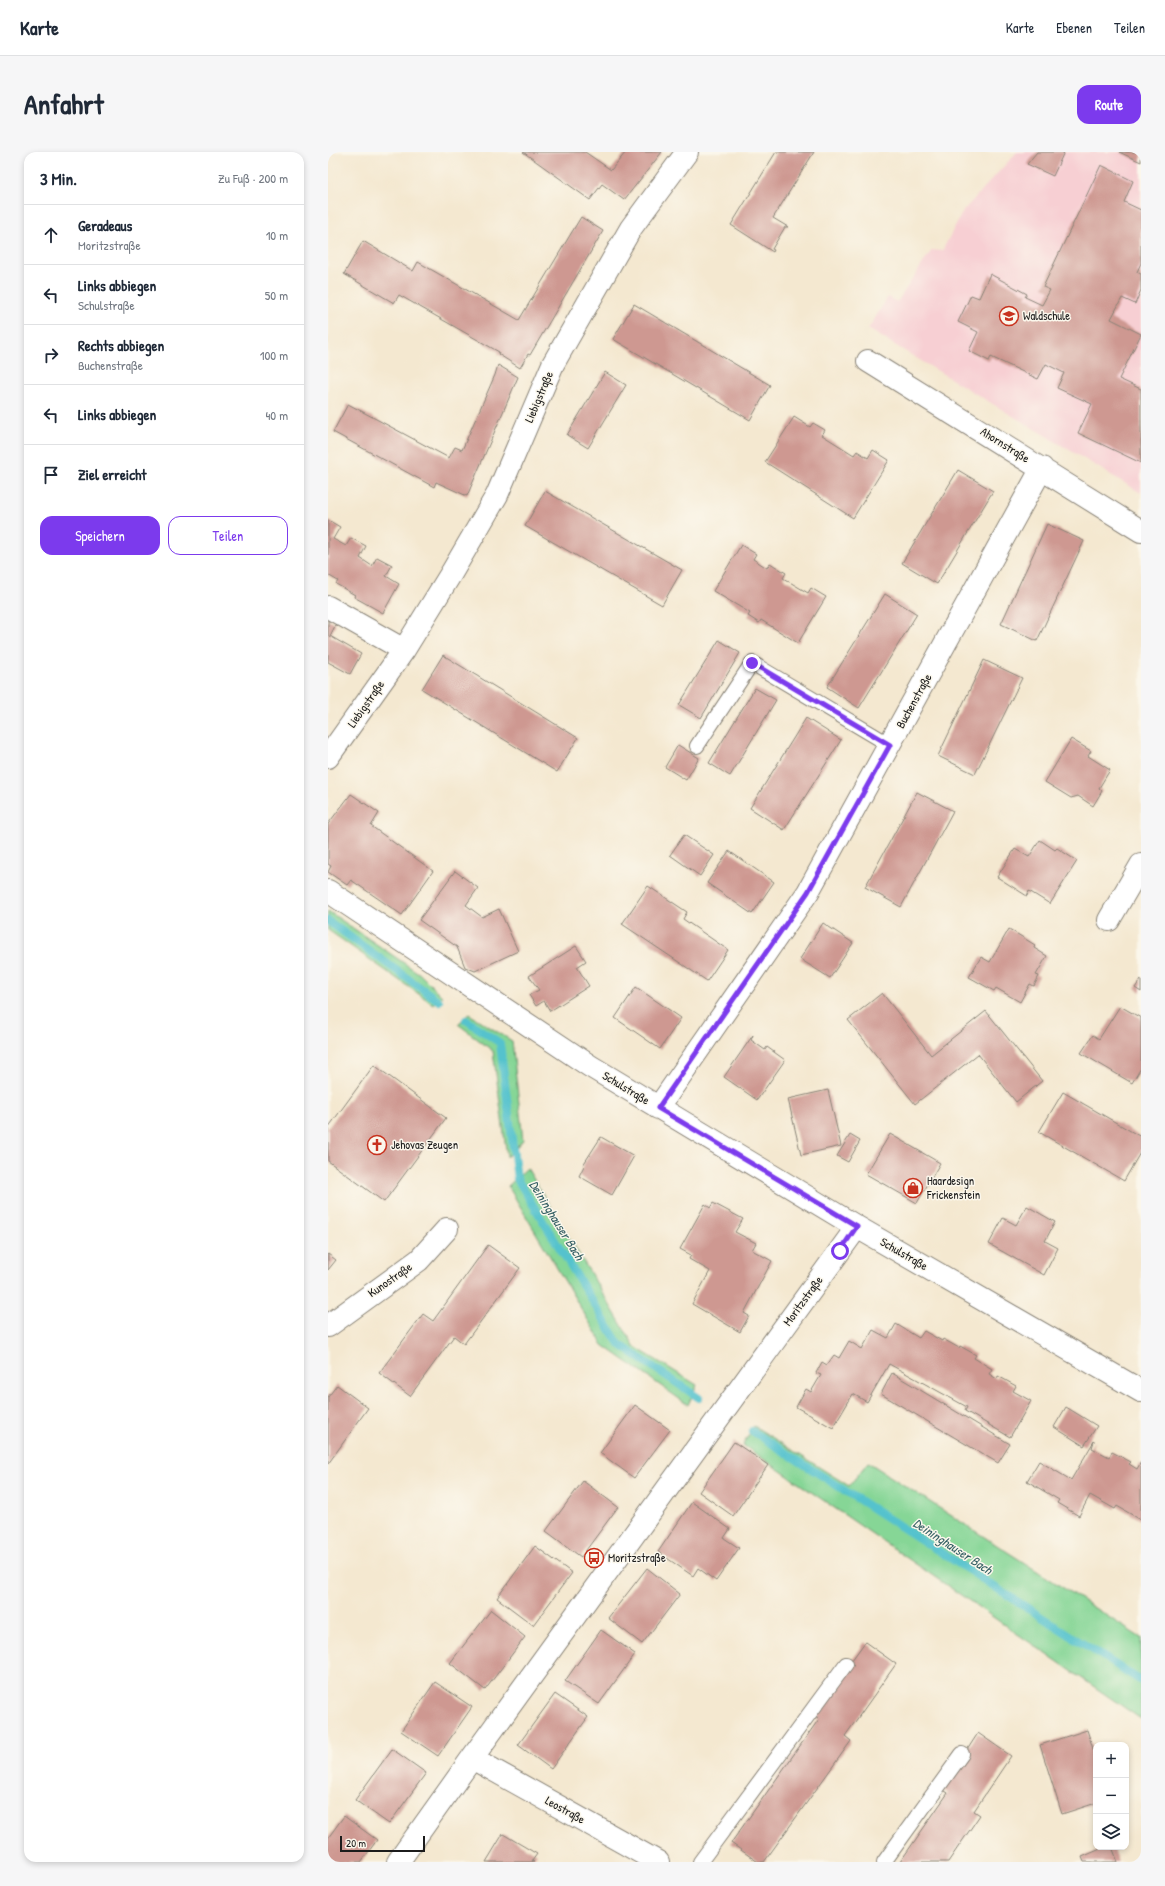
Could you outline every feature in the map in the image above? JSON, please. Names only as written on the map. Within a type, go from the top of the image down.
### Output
[{"type":"street","name":"Liebigstraße","points":[[328,757],[404,650],[498,495],[553,364],[630,228],[687,152]]},
{"type":"street","name":"Ahornstraße","points":[[868,361],[1042,468],[1141,532]]},
{"type":"street","name":"Buchenstraße","points":[[658,1108],[808,892],[1042,468]]},
{"type":"street","points":[[328,607],[404,650]]},
{"type":"street","points":[[1109,920],[1141,865]]},
{"type":"street","name":"Schulstraße","points":[[328,891],[570,1054],[857,1226],[1141,1391]]},
{"type":"street","name":"Moritzstraße","points":[[398,1862],[857,1226]]},
{"type":"street","name":"Kunostraße","points":[[328,1326],[419,1260],[447,1229]]},
{"type":"street","name":"Leostraße","points":[[472,1758],[658,1862]]},
{"type":"lane","points":[[697,746],[752,663],[890,745]]},
{"type":"lane","points":[[700,1862],[846,1664]]},
{"type":"lane","points":[[884,1862],[962,1754]]},
{"type":"shaded area","name":"Waldschule","points":[[1017,152],[1141,152],[1141,493],[868,329],[888,297],[897,302],[932,250],[942,251],[963,211]]},
{"type":"green space","points":[[328,911],[420,974],[442,996],[433,1004],[328,930]]},
{"type":"green space","points":[[469,1014],[512,1041],[523,1140],[507,1157],[493,1051],[458,1024]]},
{"type":"green space","points":[[527,1168],[635,1347],[697,1385],[688,1405],[603,1345],[508,1186]]},
{"type":"green space","points":[[754,1426],[849,1486],[868,1462],[1141,1638],[1141,1719],[743,1445]]},
{"type":"building","points":[[523,152],[585,152],[611,170],[626,152],[662,152],[624,200],[602,184],[590,200]]},
{"type":"building","points":[[776,152],[814,152],[773,218],[788,227],[785,227],[772,249],[774,250],[773,252],[731,225]]},
{"type":"building","points":[[1037,152],[1064,152],[1053,176],[1027,164]]},
{"type":"building","points":[[1119,152],[1141,152],[1141,162]]},
{"type":"building","points":[[1101,165],[1133,181],[1124,202],[1141,210],[1141,263],[1137,272],[1141,274],[1141,290],[1135,304],[1122,298],[1111,319],[1141,334],[1119,379],[1141,389],[1141,463],[1078,433],[1092,404],[1057,388],[1064,373],[1046,364],[1038,379],[991,357],[989,361],[969,351],[978,332],[958,322],[971,295],[979,298],[990,274],[1027,294],[1025,297],[1042,305],[1050,290],[1043,287]]},
{"type":"building","points":[[581,217],[603,231],[530,355],[528,354],[520,368],[498,354],[499,352],[399,295],[394,303],[344,274],[363,241],[413,271],[418,262],[519,320]]},
{"type":"building","points":[[634,304],[770,385],[750,420],[613,339]]},
{"type":"building","points":[[498,365],[518,377],[467,496],[436,482],[434,487],[333,432],[348,404],[449,458],[455,447],[462,450]]},
{"type":"building","points":[[605,372],[626,385],[588,448],[567,435]]},
{"type":"building","points":[[794,417],[810,427],[813,423],[825,430],[822,435],[854,455],[857,451],[868,458],[873,450],[889,460],[853,518],[765,462]]},
{"type":"building","points":[[958,470],[993,491],[937,584],[902,563]]},
{"type":"building","points":[[545,491],[682,570],[662,605],[525,526]]},
{"type":"building","points":[[328,520],[340,527],[333,539],[346,546],[351,538],[366,546],[360,558],[372,566],[377,557],[392,565],[386,576],[399,584],[383,613],[354,597],[355,595],[336,584],[338,581],[328,575]]},
{"type":"building","points":[[1047,524],[1084,541],[1037,641],[1001,624]]},
{"type":"building","points":[[741,545],[756,554],[753,559],[767,568],[770,563],[786,573],[783,578],[808,593],[811,588],[826,597],[798,643],[761,620],[759,623],[748,616],[750,613],[713,591]]},
{"type":"building","points":[[885,594],[917,614],[859,708],[827,687]]},
{"type":"building","points":[[328,620],[336,624],[330,636],[361,654],[350,674],[328,662]]},
{"type":"building","points":[[719,640],[740,653],[701,718],[679,705]]},
{"type":"building","points":[[443,655],[578,738],[557,772],[422,689]]},
{"type":"building","points":[[984,660],[1022,678],[975,774],[938,756]]},
{"type":"building","points":[[755,688],[776,700],[730,776],[709,763]]},
{"type":"building","points":[[806,718],[841,740],[784,830],[750,808]]},
{"type":"building","points":[[1071,739],[1091,751],[1088,756],[1110,770],[1099,788],[1102,791],[1093,806],[1078,796],[1071,798],[1045,782]]},
{"type":"building","points":[[678,745],[699,758],[686,780],[665,767]]},
{"type":"building","points":[[917,792],[953,811],[901,907],[865,887]]},
{"type":"building","points":[[351,794],[379,813],[371,826],[433,871],[402,915],[351,880],[347,885],[328,872],[331,866],[328,864],[328,824]]},
{"type":"building","points":[[684,835],[714,855],[700,876],[670,855]]},
{"type":"building","points":[[1040,840],[1055,850],[1057,848],[1077,861],[1050,904],[1029,891],[1027,896],[997,877],[1015,849],[1029,857]]},
{"type":"building","points":[[729,851],[774,882],[752,914],[707,883]]},
{"type":"building","points":[[455,871],[478,888],[466,905],[482,917],[499,909],[518,951],[475,971],[465,967],[457,947],[419,920]]},
{"type":"building","points":[[648,886],[687,912],[683,919],[728,950],[707,981],[622,924]]},
{"type":"building","points":[[823,923],[853,943],[830,978],[800,959]]},
{"type":"building","points":[[1009,929],[1035,945],[1034,948],[1047,956],[1036,975],[1039,976],[1034,986],[1030,984],[1020,1002],[996,988],[994,991],[969,977],[981,957],[990,962]]},
{"type":"building","points":[[576,946],[586,961],[577,967],[589,986],[550,1011],[544,1001],[536,1006],[529,995],[539,990],[529,976]]},
{"type":"building","points":[[1141,979],[1141,992],[1135,988]]},
{"type":"building","points":[[636,987],[681,1018],[660,1049],[615,1018]]},
{"type":"building","points":[[882,993],[931,1055],[986,1011],[1042,1081],[1016,1102],[978,1054],[915,1104],[848,1020]]},
{"type":"building","points":[[1120,1006],[1141,1018],[1141,1068],[1132,1083],[1081,1053],[1093,1035],[1099,1039]]},
{"type":"building","points":[[753,1035],[751,1040],[765,1050],[767,1047],[785,1060],[757,1100],[724,1077]]},
{"type":"building","name":"Jehovas Zeugen","points":[[374,1065],[446,1118],[384,1202],[328,1161],[328,1128]]},
{"type":"building","points":[[828,1090],[841,1146],[801,1155],[788,1099]]},
{"type":"building","points":[[1063,1092],[1141,1137],[1141,1151],[1124,1181],[1039,1132]]},
{"type":"building","points":[[890,1134],[940,1163],[917,1203],[866,1174]]},
{"type":"building","points":[[850,1135],[860,1141],[848,1162],[837,1156]]},
{"type":"building","points":[[601,1137],[634,1156],[612,1195],[579,1176],[584,1166],[583,1165]]},
{"type":"building","points":[[713,1203],[743,1219],[735,1232],[756,1243],[752,1250],[772,1261],[744,1313],[749,1316],[740,1332],[692,1304],[710,1271],[689,1259],[691,1255],[680,1249],[705,1204],[710,1208]]},
{"type":"building","points":[[1027,1206],[1055,1222],[1045,1241],[1058,1248],[1044,1275],[989,1244],[1003,1218],[1016,1225]]},
{"type":"building","points":[[488,1245],[520,1268],[464,1344],[454,1336],[410,1396],[379,1373],[423,1314],[433,1321]]},
{"type":"building","points":[[328,1254],[336,1260],[328,1270]]},
{"type":"building","points":[[896,1324],[919,1338],[924,1331],[942,1341],[943,1339],[959,1348],[960,1346],[976,1355],[974,1358],[992,1369],[989,1374],[997,1379],[998,1376],[1016,1386],[1013,1391],[1031,1401],[1010,1437],[965,1411],[967,1407],[889,1364],[867,1402],[853,1394],[833,1428],[796,1407],[806,1389],[811,1392],[821,1375],[816,1373],[822,1362],[827,1365],[834,1355],[839,1358],[849,1341],[862,1349],[873,1330],[888,1338]]},
{"type":"building","points":[[892,1373],[1010,1444],[998,1463],[881,1394]]},
{"type":"building","points":[[337,1385],[368,1408],[328,1464],[328,1397]]},
{"type":"building","points":[[635,1405],[670,1430],[634,1478],[600,1453]]},
{"type":"building","points":[[1066,1407],[1097,1426],[1084,1446],[1054,1427]]},
{"type":"building","points":[[1094,1441],[1092,1448],[1109,1457],[1112,1452],[1131,1462],[1129,1464],[1137,1469],[1141,1462],[1141,1520],[1117,1506],[1115,1509],[1090,1495],[1079,1516],[1057,1503],[1059,1500],[1027,1481],[1039,1461],[1071,1480]]},
{"type":"building","points":[[734,1442],[768,1465],[733,1516],[699,1492]]},
{"type":"building","points":[[583,1481],[618,1507],[581,1557],[546,1531]]},
{"type":"building","points":[[692,1502],[730,1529],[724,1538],[739,1548],[716,1581],[698,1568],[693,1576],[658,1552]]},
{"type":"building","points":[[535,1546],[572,1573],[533,1625],[497,1598]]},
{"type":"building","points":[[647,1568],[680,1594],[642,1644],[608,1618]]},
{"type":"building","points":[[491,1610],[525,1637],[485,1690],[450,1663]]},
{"type":"building","points":[[601,1630],[635,1654],[599,1704],[565,1681]]},
{"type":"building","points":[[865,1642],[896,1664],[845,1736],[851,1741],[764,1862],[758,1862],[731,1843],[819,1719],[813,1714]]},
{"type":"building","points":[[435,1682],[472,1707],[438,1756],[401,1731]]},
{"type":"building","points":[[555,1694],[588,1717],[551,1769],[518,1745]]},
{"type":"building","points":[[1087,1730],[1093,1749],[1093,1804],[1062,1814],[1040,1745]]},
{"type":"building","points":[[978,1733],[1011,1756],[974,1811],[980,1815],[948,1862],[900,1862],[948,1793],[942,1789]]},
{"type":"building","points":[[392,1749],[426,1773],[389,1824],[355,1800]]},
{"type":"building","points":[[344,1816],[377,1840],[361,1862],[328,1862],[328,1838]]},
{"type":"building","points":[[503,1834],[537,1854],[532,1861],[534,1862],[486,1862]]},
{"type":"building","points":[[1098,1850],[1113,1850],[1118,1862],[1084,1862],[1082,1857]]},
{"type":"waterway","name":"Deininghauser Bach","points":[[328,921],[439,1001]]},
{"type":"waterway","name":"Deininghauser Bach","points":[[466,1020],[500,1043],[517,1179],[619,1344],[699,1398]]},
{"type":"waterway","name":"Deininghauser Bach","points":[[752,1431],[1141,1681]]},
{"type":"place","name":"Waldschule","points":[[1009,316]]},
{"type":"place","name":"Jehovas Zeugen","points":[[377,1145]]},
{"type":"place","name":"Haardesign Frickenstein","points":[[913,1188]]},
{"type":"place","name":"Moritzstraße","points":[[594,1558]]},
{"type":"route","points":[[752,663],[890,745],[808,892],[658,1108],[857,1226],[840,1251]]}]
